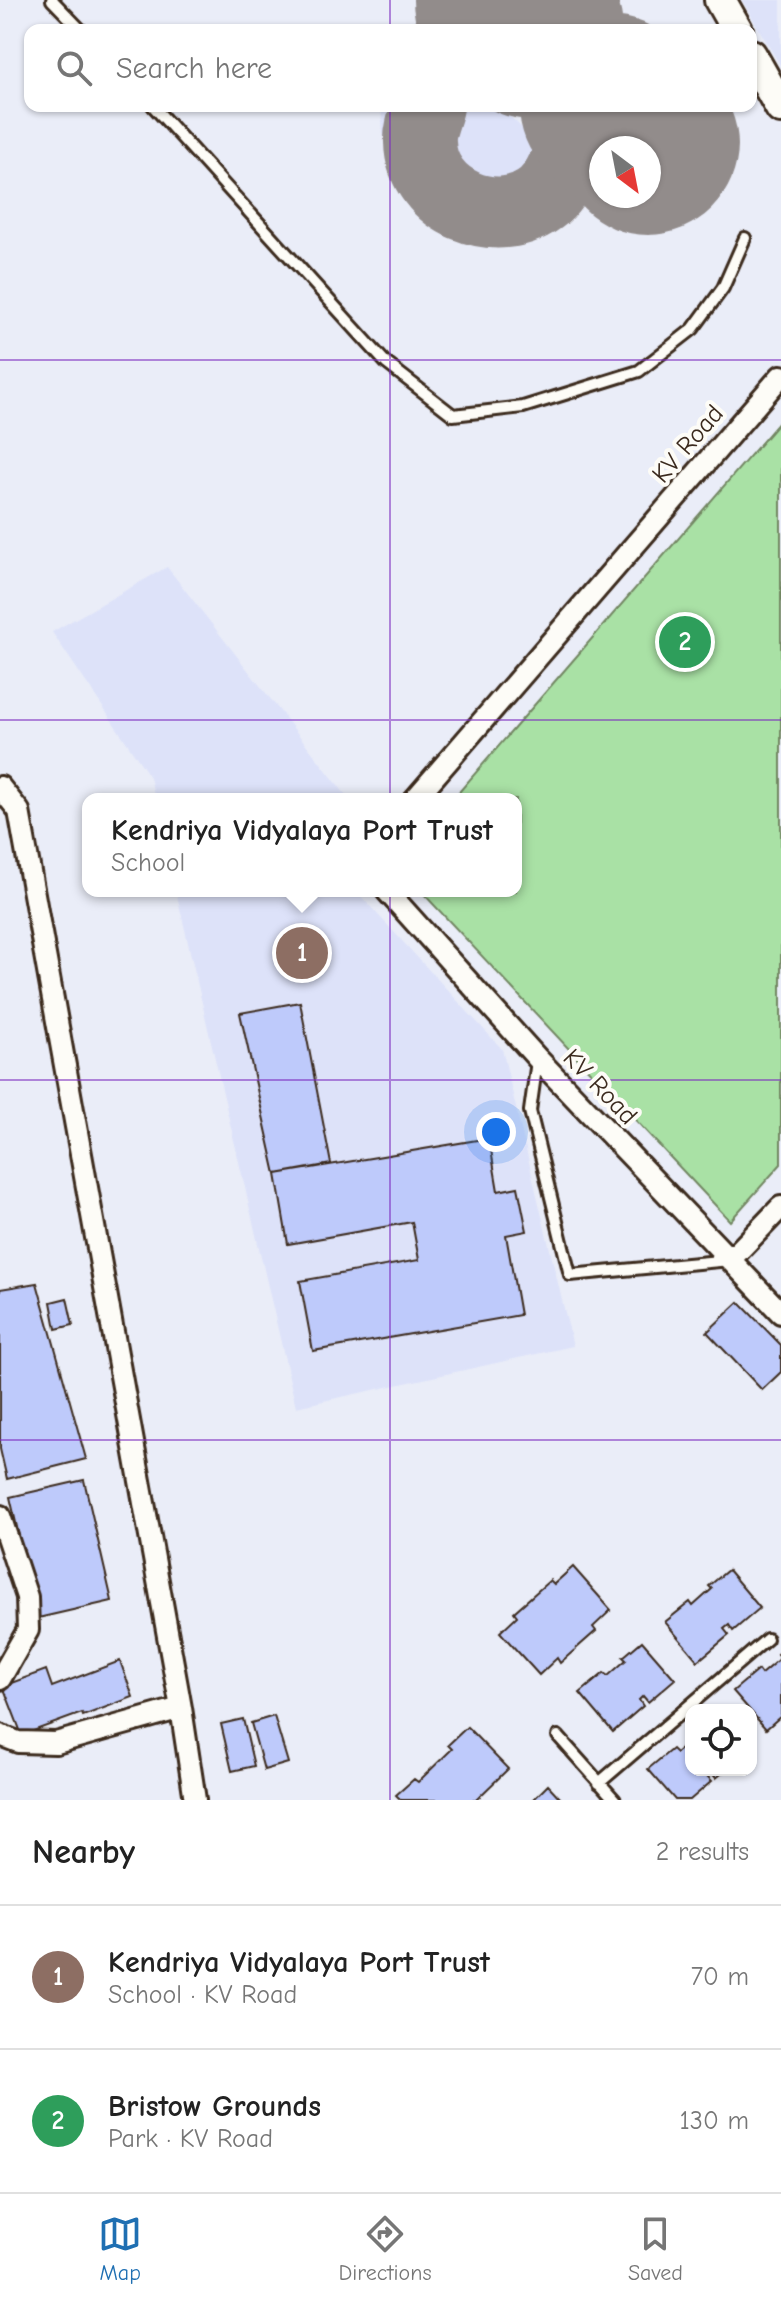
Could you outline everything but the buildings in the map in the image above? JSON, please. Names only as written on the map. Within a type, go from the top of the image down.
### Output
[{"type":"street","points":[[720,0],[734,24]]},
{"type":"street","points":[[757,66],[781,108]]},
{"type":"street","name":"KV Road","points":[[420,793],[781,376]]},
{"type":"street","points":[[0,787],[19,811],[195,1800]]},
{"type":"street","name":"KV Road","points":[[392,897],[538,1059],[781,1313]]},
{"type":"street","points":[[730,1260],[781,1207]]},
{"type":"street","points":[[0,1516],[27,1597],[28,1630],[0,1679]]},
{"type":"street","points":[[0,1735],[18,1742],[56,1743],[181,1708]]},
{"type":"lane","points":[[52,0],[75,24]]},
{"type":"lane","points":[[158,112],[386,363],[453,415],[523,407],[639,371],[693,329],[723,288],[745,238]]},
{"type":"lane","points":[[538,1059],[530,1111],[570,1275],[730,1260]]},
{"type":"lane","points":[[599,1783],[767,1639]]},
{"type":"lane","points":[[558,1736],[615,1800]]},
{"type":"shaded area","points":[[742,0],[781,0],[781,67],[757,24]]},
{"type":"shaded area","points":[[381,112],[505,112],[589,194],[565,216],[533,231],[493,235],[457,226],[430,213],[394,165],[383,135]]},
{"type":"shaded area","points":[[167,567],[344,793],[154,793],[150,777],[52,632]]},
{"type":"shaded area","points":[[177,897],[362,897],[502,1049],[573,1346],[296,1407]]},
{"type":"green space","points":[[781,420],[781,1164],[730,1221],[427,897],[522,897],[522,793],[458,793]]},
{"type":"taxiway","points":[[471,24],[481,0]]},
{"type":"taxiway","points":[[426,112],[420,142],[424,163],[433,181],[466,206],[506,212],[526,207],[544,196],[556,182],[572,142],[576,112]]},
{"type":"runway","points":[[503,0],[527,24]]},
{"type":"runway","points":[[615,112],[639,136]]},
{"type":"place","name":"Bristow Grounds","points":[[685,642]]},
{"type":"place","name":"Kendriya Vidyalaya Port Trust","points":[[302,953]]}]
